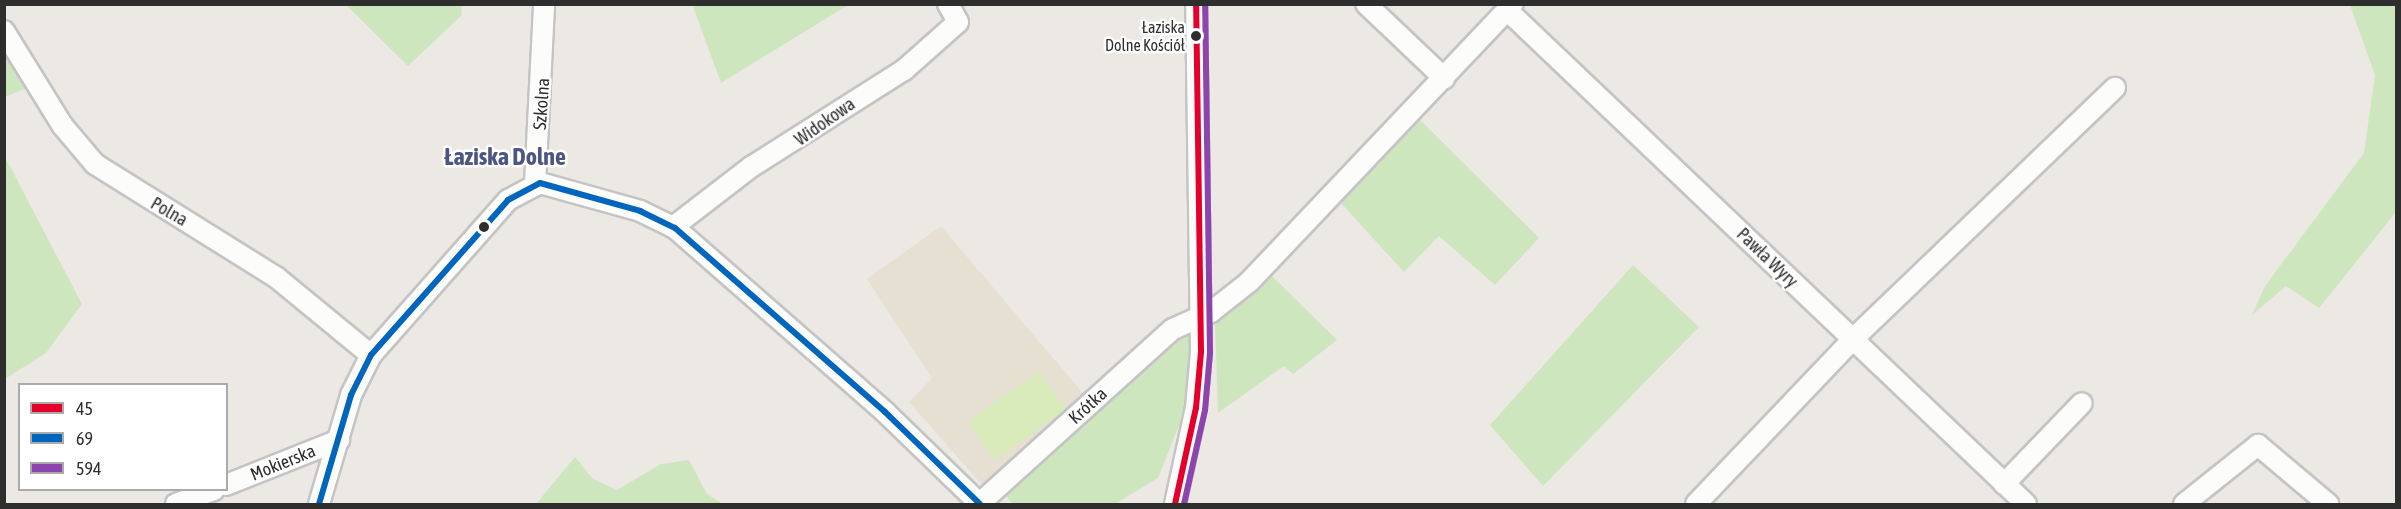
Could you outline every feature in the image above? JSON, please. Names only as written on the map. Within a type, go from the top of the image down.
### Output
[{"type":"street","name":"Szkolna","points":[[535,184],[544,4]]},
{"type":"street","name":"Widokowa","points":[[673,227],[751,167],[904,70],[958,22],[948,4]]},
{"type":"street","points":[[1175,504],[1197,408],[1201,314],[1196,4]]},
{"type":"street","points":[[1366,4],[1444,78]]},
{"type":"street","name":"Krótka","points":[[980,504],[1173,329],[1225,303],[1275,257],[1510,8]]},
{"type":"street","name":"Pawła Wyry","points":[[1510,8],[2026,504]]},
{"type":"street","name":"Polna","points":[[4,31],[62,124],[95,164],[276,277],[371,355]]},
{"type":"street","points":[[1696,504],[1853,339],[2115,88]]},
{"type":"street","points":[[319,504],[351,395],[371,355],[508,200],[535,184],[640,211],[673,227],[885,412],[980,504]]},
{"type":"street","points":[[2004,484],[2082,403]]},
{"type":"street","name":"Mokierska","points":[[228,484],[339,440]]},
{"type":"street","points":[[2184,504],[2258,445],[2328,504]]},
{"type":"street","points":[[176,504],[209,491]]},
{"type":"shaded area","points":[[941,226],[1087,398],[983,486],[909,402],[932,378],[867,279]]},
{"type":"green space","points":[[692,4],[848,4],[848,5],[721,83]]},
{"type":"green space","points":[[346,5],[461,5],[462,15],[408,66]]},
{"type":"green space","points":[[2350,5],[2396,5],[2396,212],[2319,308],[2286,286],[2252,315],[2265,286],[2364,153],[2375,75]]},
{"type":"green space","points":[[4,45],[32,86],[5,97],[4,97]]},
{"type":"green space","points":[[1418,118],[1539,238],[1495,285],[1439,236],[1404,272],[1339,201]]},
{"type":"green space","points":[[4,155],[82,304],[46,353],[5,379]]},
{"type":"green space","points":[[1633,265],[1699,327],[1543,486],[1490,425]]},
{"type":"green space","points":[[1269,273],[1337,340],[1293,374],[1284,366],[1218,413],[1215,320]]},
{"type":"green space","points":[[1185,329],[1192,336],[1186,408],[1158,478],[1115,504],[1013,504],[1004,494]]},
{"type":"green space","points":[[1039,371],[1066,409],[995,460],[967,422]]},
{"type":"green space","points":[[575,457],[593,479],[617,490],[661,464],[689,460],[707,494],[723,504],[536,504]]},
{"type":"transit line","name":"45","points":[[1175,504],[1196,408],[1201,352],[1196,4]]},
{"type":"transit line","name":"594","points":[[1184,504],[1205,410],[1210,353],[1205,4]]},
{"type":"transit line","name":"69","points":[[319,504],[351,395],[371,355],[508,200],[540,183],[640,211],[675,228],[885,412],[980,504]]},
{"type":"place","name":"Łaziska Dolne Kościół","points":[[1196,36]]},
{"type":"district","name":"Łaziska Dolne","points":[[505,157]]}]
